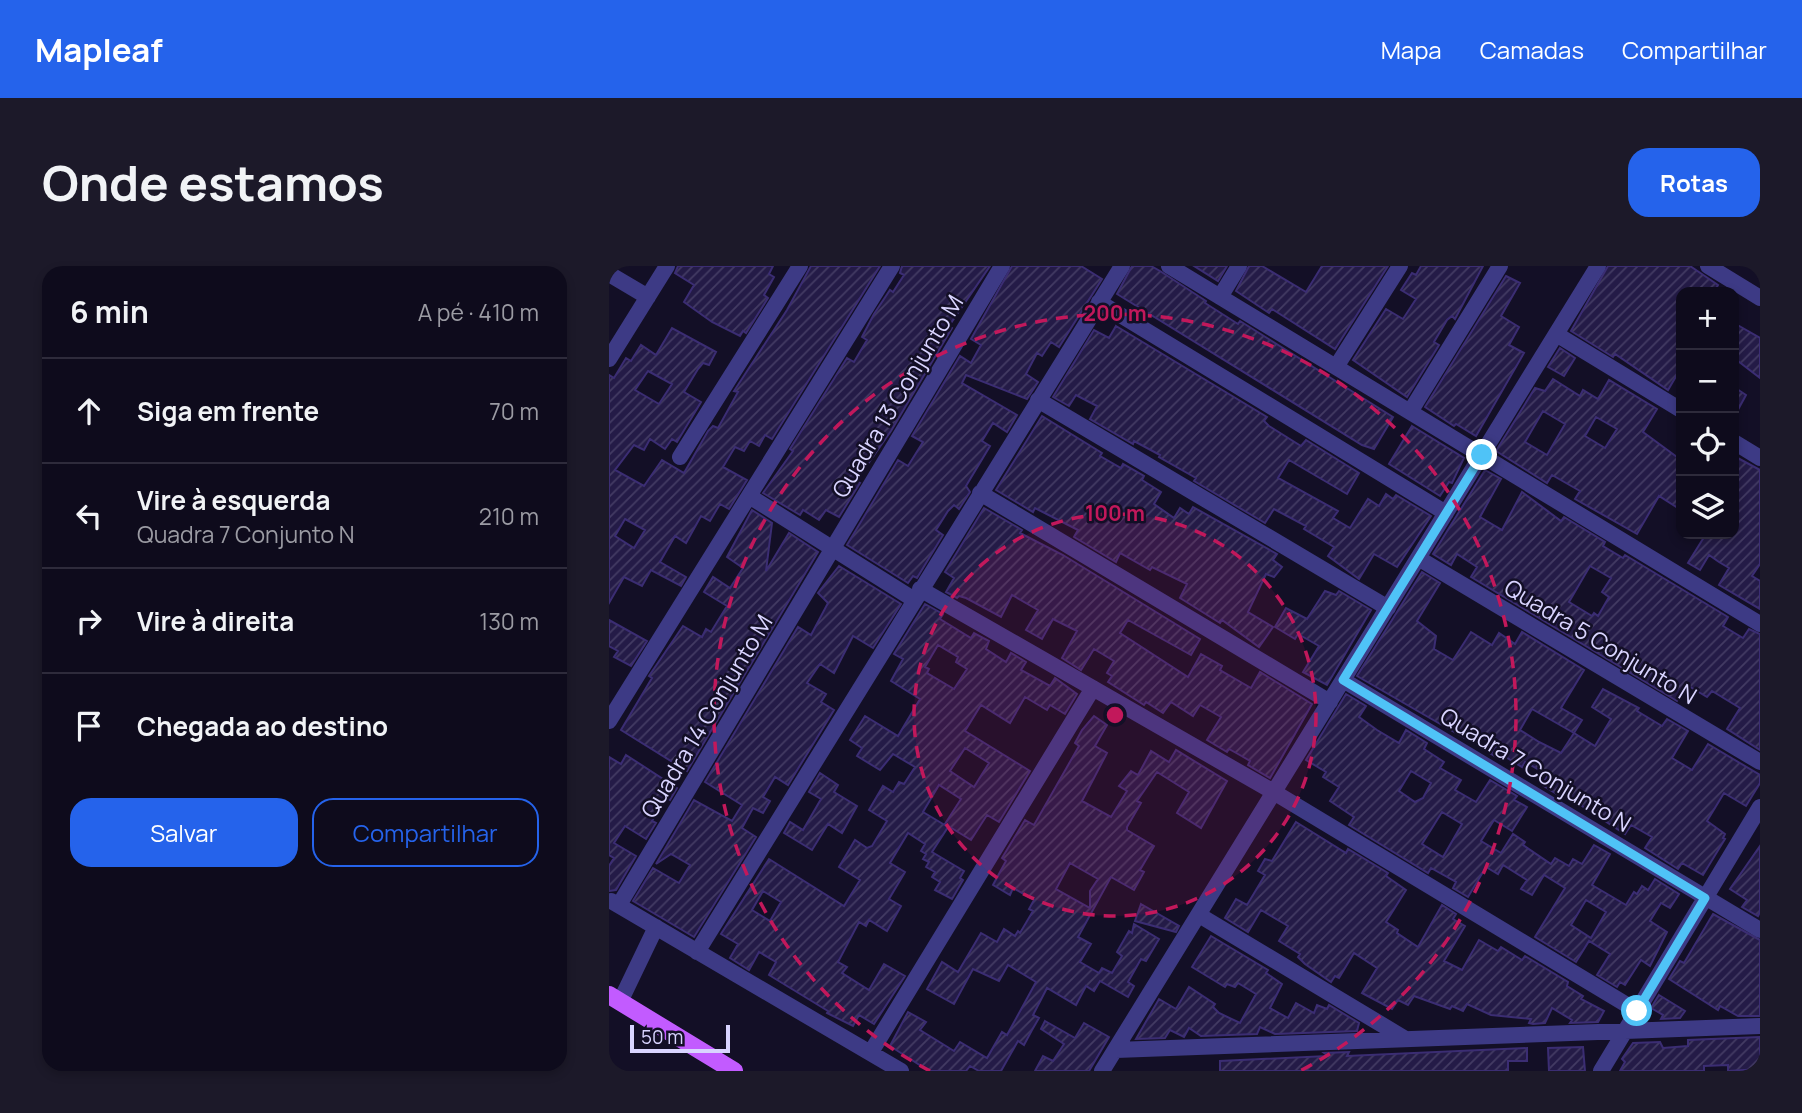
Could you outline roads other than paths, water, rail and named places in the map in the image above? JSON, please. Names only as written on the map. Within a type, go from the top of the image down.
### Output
[{"type":"main road","points":[[615,999],[734,1071]]},
{"type":"street","points":[[609,359],[667,266]]},
{"type":"street","points":[[680,457],[800,266]]},
{"type":"street","points":[[609,721],[892,266]]},
{"type":"street","name":"Quadra 13 Conjunto M","points":[[832,550],[1002,266]]},
{"type":"street","points":[[697,952],[1122,266]]},
{"type":"street","points":[[1169,266],[1760,624]]},
{"type":"street","points":[[1220,297],[1239,266]]},
{"type":"street","points":[[1336,367],[1400,266]]},
{"type":"street","points":[[1410,412],[1500,266]]},
{"type":"street","points":[[1102,1071],[1272,791],[1598,266]]},
{"type":"street","points":[[1708,266],[1760,298]]},
{"type":"street","points":[[609,274],[648,297]]},
{"type":"street","points":[[1099,302],[1446,513]]},
{"type":"street","points":[[1556,334],[1676,407]]},
{"type":"street","points":[[1038,400],[1388,608]]},
{"type":"street","points":[[1739,445],[1760,458]]},
{"type":"street","points":[[980,493],[1329,702]]},
{"type":"street","points":[[749,496],[832,550],[1093,688],[1272,791],[1637,1011]]},
{"type":"street","name":"Quadra 14 Conjunto M","points":[[614,902],[832,550]]},
{"type":"street","name":"Quadra 5 Conjunto N","points":[[1418,558],[1760,762]]},
{"type":"street","name":"Quadra 7 Conjunto N","points":[[1343,680],[1760,930]]},
{"type":"street","points":[[871,1052],[1093,688]]},
{"type":"street","points":[[1601,1071],[1760,807]]},
{"type":"street","points":[[614,902],[901,1071]]},
{"type":"street","points":[[1199,915],[1404,1039]]},
{"type":"street","points":[[615,999],[656,927]]},
{"type":"street","points":[[1116,1050],[1760,1026]]}]
